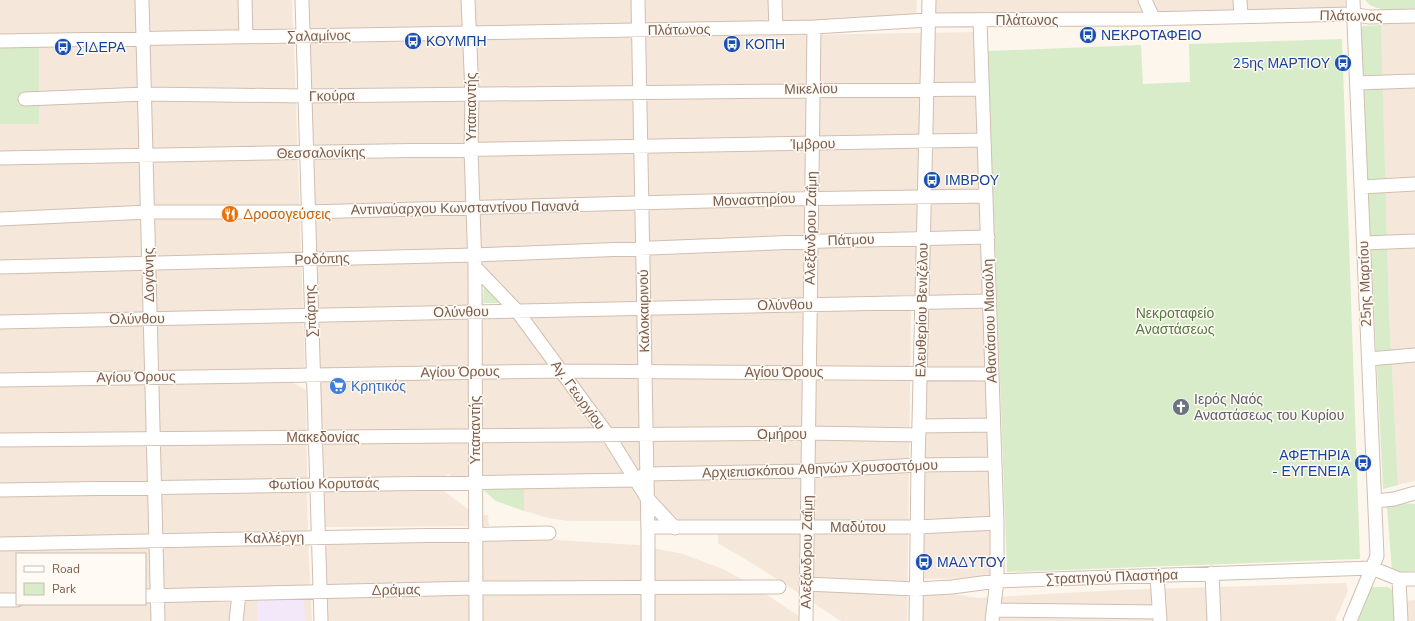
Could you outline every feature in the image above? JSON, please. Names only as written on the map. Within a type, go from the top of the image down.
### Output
[{"type":"street","name":"Δογάνης","points":[[142,0],[156,540],[151,596],[158,621]]},
{"type":"street","points":[[245,0],[246,37]]},
{"type":"street","name":"Σπάρτης","points":[[302,0],[321,621]]},
{"type":"street","name":"Υπαπαντής","points":[[468,0],[472,94],[471,150],[475,261],[476,621]]},
{"type":"street","name":"Καλοκαιρινού","points":[[638,0],[645,373],[645,435],[640,477]]},
{"type":"street","points":[[775,0],[776,28]]},
{"type":"street","name":"Ελευθερίου Βενιζέλου","points":[[916,621],[918,465],[929,0]]},
{"type":"street","points":[[1145,0],[1153,18]]},
{"type":"street","points":[[1240,0],[1241,16]]},
{"type":"street","name":"25ης Μαρτίου","points":[[1350,621],[1377,556],[1353,0]]},
{"type":"street","name":"Πλάτωνος","points":[[639,30],[814,28],[928,20],[1354,14],[1368,17],[1415,16]]},
{"type":"street","name":"Αθανάσιου Μιαούλη","points":[[980,20],[997,523],[997,581],[994,616]]},
{"type":"street","name":"Αλεξάνδρου Ζαΐμη","points":[[806,621],[814,28]]},
{"type":"street","name":"Σαλαμίνος","points":[[0,41],[639,30]]},
{"type":"street","points":[[1356,83],[1415,81]]},
{"type":"street","name":"Μικελίου","points":[[640,93],[813,89],[982,88]]},
{"type":"street","name":"Γκούρα","points":[[25,99],[145,94],[304,96],[640,93]]},
{"type":"street","name":"Ίμβρου","points":[[641,146],[984,140]]},
{"type":"street","name":"Θεσσαλονίκης","points":[[0,158],[641,146]]},
{"type":"street","points":[[1361,187],[1415,184]]},
{"type":"street","name":"Μοναστηρίου","points":[[642,204],[986,196]]},
{"type":"street","name":"Αντιναύαρχου Κωνσταντίνου Πανανά","points":[[0,219],[148,212],[308,212],[642,204]]},
{"type":"street","name":"Πάτμου","points":[[643,248],[988,237]]},
{"type":"street","points":[[1364,243],[1415,241]]},
{"type":"street","name":"Ροδόπης","points":[[0,268],[309,259],[475,261],[643,248]]},
{"type":"street","name":"Αγ. Γεωργίου","points":[[475,261],[517,311],[640,477],[647,498],[675,528]]},
{"type":"street","name":"Ολύνθου","points":[[0,322],[990,301]]},
{"type":"street","points":[[1369,359],[1415,355]]},
{"type":"street","name":"Αγίου Όρους","points":[[0,380],[561,371],[645,373],[809,372],[992,374]]},
{"type":"street","name":"Ομήρου","points":[[645,435],[919,430],[993,425]]},
{"type":"street","name":"Μακεδονίας","points":[[0,440],[645,435]]},
{"type":"street","name":"Αρχιεπισκόπου Αθηνών Χρυσοστόμου","points":[[640,477],[808,472],[918,465],[994,464]]},
{"type":"street","name":"Φωτίου Κορυτσάς","points":[[0,490],[476,482],[640,477]]},
{"type":"street","points":[[1375,501],[1412,496]]},
{"type":"street","points":[[647,498],[648,621]]},
{"type":"street","name":"Μαδύτου","points":[[648,527],[917,527],[997,523]]},
{"type":"street","name":"Καλλέργη","points":[[0,544],[45,548],[156,540],[549,533]]},
{"type":"street","name":"Στρατηγού Πλαστήρα","points":[[806,584],[916,589],[952,587],[997,581],[1372,568],[1399,579],[1415,579]]},
{"type":"street","points":[[1212,573],[1214,621]]},
{"type":"street","points":[[994,616],[1159,616],[1157,576]]},
{"type":"street","points":[[1399,579],[1401,621]]},
{"type":"street","points":[[648,587],[778,587]]},
{"type":"street","name":"Δράμας","points":[[151,596],[475,588],[648,587]]},
{"type":"street","points":[[236,621],[239,594]]},
{"type":"street","points":[[0,600],[16,600]]},
{"type":"shaded area","points":[[0,0],[292,0],[293,31],[0,36]]},
{"type":"shaded area","points":[[309,0],[917,0],[916,21],[310,31]]},
{"type":"shaded area","points":[[932,0],[1345,0],[1345,8],[931,20]]},
{"type":"shaded area","points":[[1380,0],[1415,0],[1415,481],[1398,485],[1389,312]]},
{"type":"shaded area","points":[[976,32],[985,297],[521,307],[480,265],[470,309],[315,312],[310,43]]},
{"type":"shaded area","points":[[294,43],[305,369],[0,373],[0,124],[39,123],[39,47]]},
{"type":"shaded area","points":[[990,301],[999,578],[923,579],[925,302]]},
{"type":"shaded area","points":[[911,309],[907,621],[841,621],[763,570],[718,543],[718,521],[568,521],[548,518],[524,511],[524,478],[454,478],[448,474],[438,487],[471,511],[471,515],[488,515],[489,526],[324,527],[317,321]]},
{"type":"shaded area","points":[[289,380],[306,390],[308,539],[312,621],[0,621],[0,384]]},
{"type":"shaded area","points":[[555,540],[638,545],[683,554],[723,569],[754,586],[806,621],[326,621],[324,542]]},
{"type":"shaded area","points":[[1346,583],[1348,591],[1335,621],[919,621],[920,591],[934,591],[978,598],[1118,590]]},
{"type":"shaded area","points":[[304,599],[305,621],[257,621],[257,600]]},
{"type":"shaded area","points":[[1415,600],[1415,621],[1405,621],[1404,601]]},
{"type":"green space","points":[[1365,0],[1415,0],[1415,8],[1381,9],[1369,4]]},
{"type":"green space","points":[[1381,25],[1389,312],[1398,485],[1383,489],[1360,29],[1363,26]]},
{"type":"green space","name":"Νεκροταφείο Αναστάσεως","points":[[1342,39],[1360,559],[1007,572],[988,51],[1141,45],[1143,84],[1190,82],[1189,44]]},
{"type":"green space","points":[[39,47],[39,124],[0,124],[0,48]]},
{"type":"green space","points":[[484,286],[501,303],[483,303]]},
{"type":"green space","points":[[524,488],[524,511],[496,501],[484,491],[486,489]]},
{"type":"green space","points":[[1396,503],[1415,504],[1415,571],[1392,572],[1387,507]]},
{"type":"green space","points":[[1365,587],[1388,587],[1394,591],[1397,621],[1350,621]]},
{"type":"place","name":"ΝΕΚΡΟΤΑΦΕΙΟ","points":[[1088,35]]},
{"type":"place","name":"ΚΟΥΜΠΗ","points":[[413,41]]},
{"type":"place","name":"ΚΟΠΗ","points":[[732,44]]},
{"type":"place","name":"ΣΙΔΕΡΑ","points":[[63,47]]},
{"type":"place","name":"25ης ΜΑΡΤΙΟΥ","points":[[1343,63]]},
{"type":"place","name":"ΙΜΒΡΟΥ","points":[[932,180]]},
{"type":"place","name":"Δροσογεύσεις","points":[[230,214]]},
{"type":"place","name":"Κρητικός","points":[[338,386]]},
{"type":"place","name":"Ιερός Ναός Αναστάσεως του Κυρίου","points":[[1181,407]]},
{"type":"place","name":"ΑΦΕΤΗΡΙΑ - ΕΥΓΕΝΕΙΑ","points":[[1363,463]]},
{"type":"place","name":"ΜΑΔΥΤΟΥ","points":[[924,562]]}]
